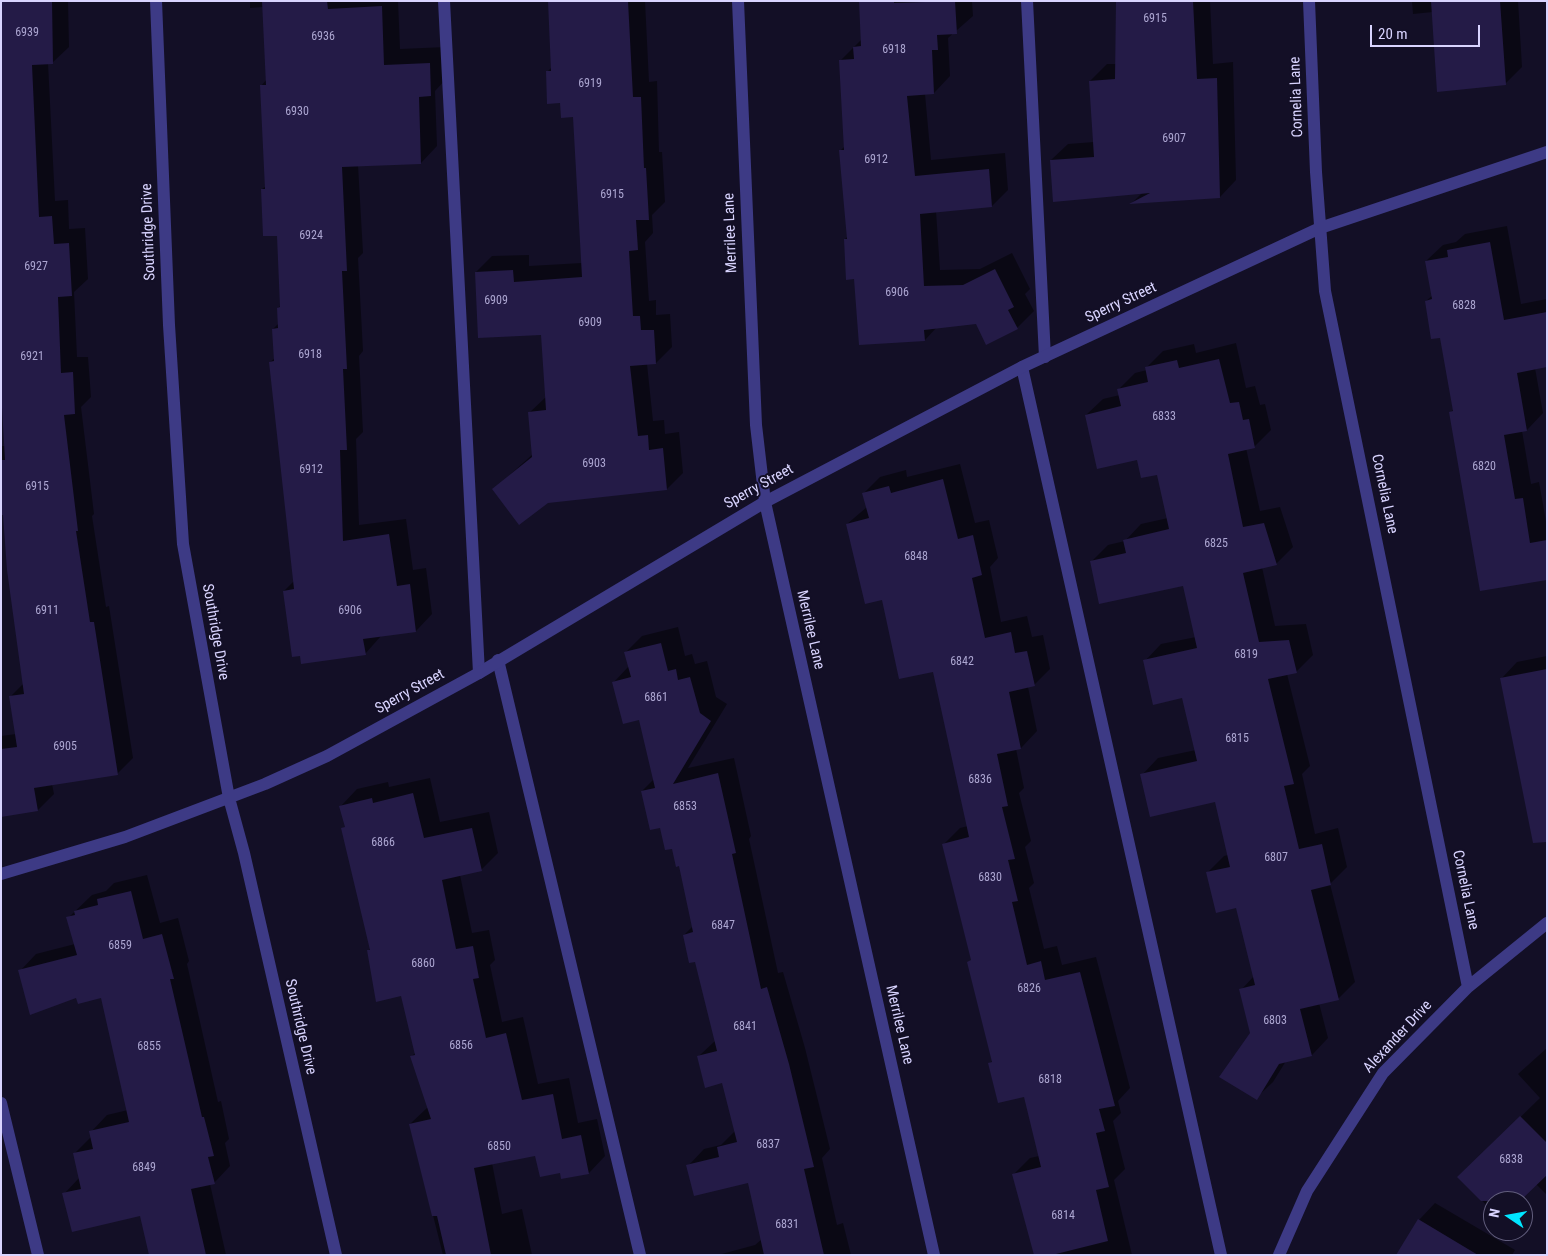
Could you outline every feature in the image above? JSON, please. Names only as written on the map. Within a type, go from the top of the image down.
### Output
[{"type":"street","name":"Southridge Drive","points":[[156,1],[169,325],[183,544],[229,798],[246,863],[336,1255]]},
{"type":"street","points":[[444,1],[479,673]]},
{"type":"street","name":"Merrilee Lane","points":[[738,1],[756,425],[765,502],[934,1255]]},
{"type":"street","points":[[1027,1],[1044,357]]},
{"type":"street","name":"Cornelia Lane","points":[[1309,1],[1320,228],[1325,291],[1468,987]]},
{"type":"street","name":"Sperry Street","points":[[1,874],[125,837],[229,798],[327,756],[479,673],[765,502],[1022,367],[1320,228],[1547,152]]},
{"type":"street","points":[[1022,367],[1221,1255]]},
{"type":"street","points":[[498,660],[640,1255]]},
{"type":"street","name":"Alexander Drive","points":[[1279,1255],[1307,1191],[1382,1073],[1468,987],[1547,923]]},
{"type":"street","points":[[1,1102],[38,1255]]},
{"type":"building","points":[[1,1],[52,1],[53,64],[32,65],[39,217],[52,216],[54,244],[69,243],[72,296],[58,297],[61,373],[73,372],[75,414],[64,415],[78,531],[76,531],[90,622],[94,622],[118,775],[34,788],[38,811],[1,817],[1,749],[17,747],[9,696],[24,694],[7,570],[3,515],[1,515],[1,460],[5,460],[1,390]]},
{"type":"building","points":[[262,1],[327,1],[328,9],[382,6],[384,65],[430,63],[431,96],[419,97],[421,164],[342,167],[347,271],[342,271],[347,369],[343,369],[347,450],[340,450],[343,541],[389,534],[397,586],[410,584],[416,632],[363,639],[366,655],[301,664],[300,656],[292,657],[283,591],[294,589],[269,362],[274,361],[272,329],[278,328],[277,308],[280,307],[277,236],[263,236],[261,189],[265,189],[260,85],[266,85]]},
{"type":"building","points":[[548,1],[628,1],[633,97],[641,97],[644,168],[646,168],[649,220],[636,220],[638,250],[629,251],[633,316],[640,316],[641,330],[654,330],[656,364],[630,366],[638,436],[648,435],[649,450],[663,448],[667,490],[548,503],[519,525],[492,489],[532,457],[528,412],[546,410],[541,335],[478,338],[475,272],[513,270],[514,282],[582,277],[573,117],[561,118],[560,103],[547,104],[546,71],[551,71]]},
{"type":"building","points":[[859,1],[894,1],[894,3],[955,1],[957,34],[937,35],[938,50],[932,50],[934,94],[907,96],[915,176],[989,169],[992,207],[920,214],[924,286],[963,285],[995,269],[1014,307],[1008,310],[1018,329],[986,345],[976,324],[924,330],[925,341],[859,345],[854,279],[846,280],[844,239],[847,239],[839,150],[844,150],[839,60],[854,59],[853,47],[861,46]]},
{"type":"building","points":[[1116,1],[1193,1],[1197,79],[1217,78],[1220,198],[1129,204],[1150,193],[1053,202],[1050,160],[1094,157],[1089,81],[1115,79]]},
{"type":"building","points":[[1431,1],[1500,1],[1506,85],[1437,92]]},
{"type":"building","points":[[1490,242],[1504,320],[1547,312],[1547,367],[1517,373],[1527,431],[1504,435],[1515,499],[1523,498],[1530,543],[1547,540],[1547,580],[1480,591],[1449,412],[1453,411],[1440,338],[1431,339],[1425,301],[1432,299],[1425,261],[1448,257],[1447,250]]},
{"type":"building","points":[[1219,359],[1230,403],[1239,402],[1243,420],[1249,419],[1255,448],[1228,454],[1243,527],[1264,523],[1277,565],[1243,573],[1259,642],[1289,640],[1297,673],[1268,679],[1294,784],[1284,786],[1299,849],[1322,844],[1331,885],[1311,890],[1339,1000],[1300,1009],[1312,1056],[1279,1064],[1257,1100],[1219,1077],[1250,1033],[1239,989],[1255,985],[1236,908],[1216,913],[1206,872],[1230,867],[1215,802],[1150,817],[1140,774],[1197,761],[1182,698],[1153,705],[1143,660],[1197,648],[1183,586],[1099,604],[1090,561],[1126,553],[1123,540],[1169,529],[1157,475],[1141,478],[1137,460],[1097,469],[1085,415],[1121,406],[1117,389],[1148,382],[1145,367],[1177,360],[1179,368]]},
{"type":"building","points":[[943,479],[958,539],[973,535],[982,575],[972,578],[985,638],[1011,632],[1015,653],[1027,651],[1035,686],[1009,692],[1021,749],[997,754],[1008,806],[1002,807],[1015,859],[1008,860],[1018,901],[1012,902],[1027,965],[1041,961],[1045,980],[1080,972],[1115,1106],[1099,1109],[1105,1131],[1096,1133],[1109,1187],[1096,1190],[1108,1241],[1052,1255],[1034,1255],[1012,1174],[1041,1167],[1024,1097],[998,1103],[988,1063],[992,1062],[967,962],[971,960],[942,844],[969,837],[933,672],[899,679],[882,600],[865,604],[846,524],[869,518],[862,493],[889,486],[891,493]]},
{"type":"building","points":[[661,643],[668,671],[676,669],[678,680],[690,677],[700,713],[711,721],[673,784],[718,773],[736,853],[732,854],[761,989],[767,987],[789,1064],[814,1167],[804,1169],[824,1255],[764,1255],[748,1183],[694,1196],[686,1165],[719,1157],[717,1147],[737,1142],[722,1083],[705,1088],[697,1056],[717,1051],[695,962],[689,963],[683,935],[693,932],[679,866],[676,867],[672,849],[665,850],[660,828],[650,830],[641,791],[655,788],[639,720],[623,724],[612,682],[631,677],[624,652]]},
{"type":"building","points":[[1547,669],[1547,842],[1533,843],[1500,678]]},
{"type":"building","points":[[413,793],[424,838],[472,828],[482,871],[442,880],[456,949],[473,946],[479,978],[473,979],[486,1038],[506,1033],[522,1100],[553,1094],[562,1139],[581,1135],[589,1174],[561,1179],[560,1173],[540,1177],[535,1156],[474,1168],[491,1255],[446,1255],[437,1216],[432,1216],[409,1124],[431,1119],[410,1056],[415,1055],[401,996],[376,1002],[367,950],[370,950],[341,828],[345,827],[339,806],[372,798],[373,803]]},
{"type":"building","points":[[131,891],[143,939],[162,934],[174,979],[170,979],[202,1117],[204,1117],[214,1156],[208,1157],[215,1184],[191,1189],[206,1255],[149,1255],[140,1216],[72,1232],[62,1193],[81,1189],[73,1153],[93,1149],[89,1131],[129,1122],[101,998],[78,1004],[76,998],[30,1015],[18,970],[77,955],[66,917],[75,915],[74,911],[98,905],[97,899]]},
{"type":"building","points":[[1520,1116],[1547,1143],[1547,1175],[1530,1191],[1483,1191],[1483,1201],[1481,1201],[1457,1177]]},
{"type":"building","points":[[1418,1219],[1478,1255],[1396,1255]]}]
